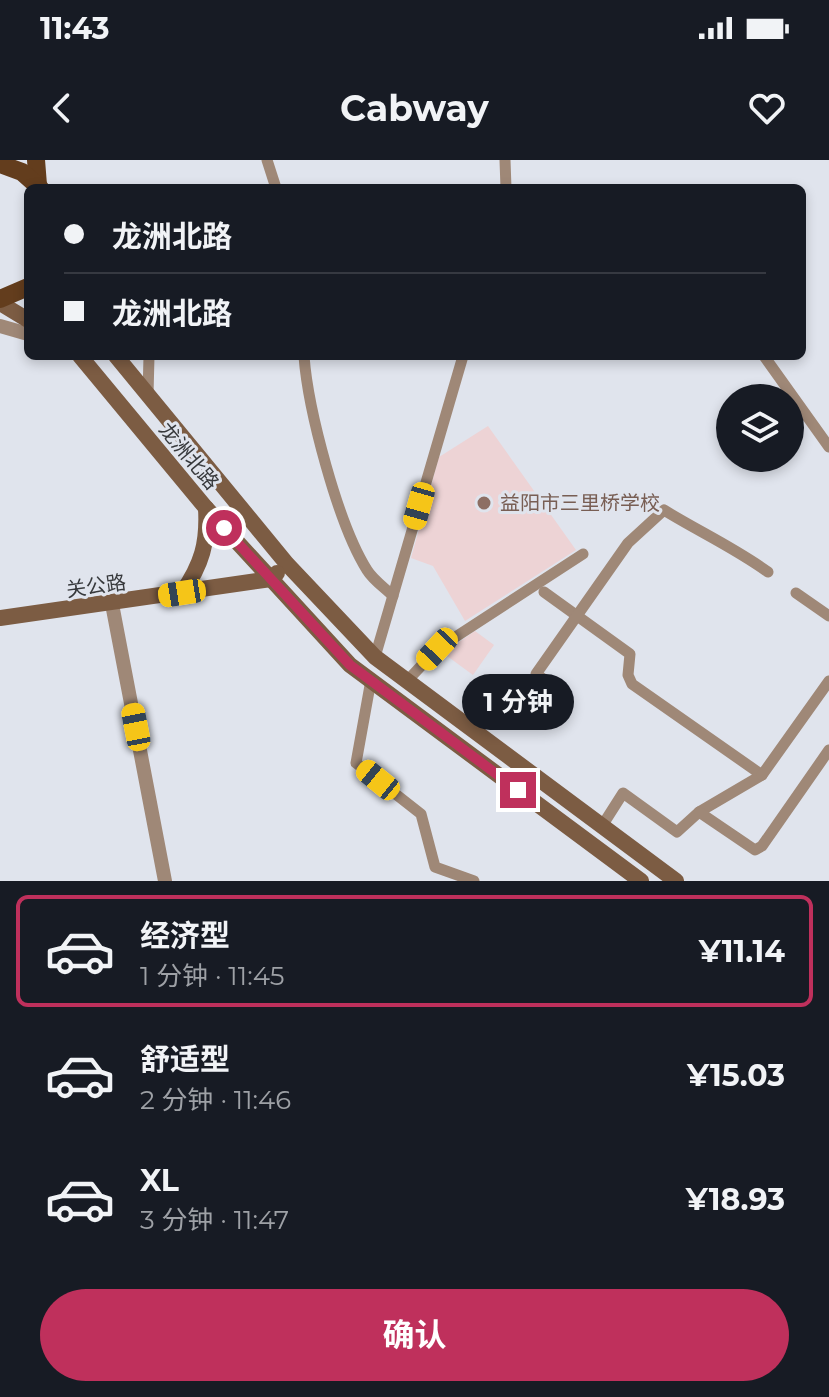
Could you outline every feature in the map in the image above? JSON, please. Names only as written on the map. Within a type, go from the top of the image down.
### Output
[{"type":"main road","points":[[36,160],[39,184]]},
{"type":"main road","points":[[0,164],[22,172],[37,184]]},
{"type":"main road","points":[[24,289],[0,301],[24,317]]},
{"type":"main road","name":"龙洲北路","points":[[83,360],[206,508],[350,665],[641,881]]},
{"type":"main road","name":"龙洲北路","points":[[119,360],[287,564],[375,657],[676,881]]},
{"type":"main road","points":[[182,593],[199,568],[208,538],[206,508]]},
{"type":"main road","points":[[271,579],[287,564]]},
{"type":"main road","name":"关公路","points":[[0,618],[271,579]]},
{"type":"street","points":[[267,160],[275,184]]},
{"type":"street","points":[[505,160],[506,184]]},
{"type":"street","points":[[0,326],[24,333]]},
{"type":"street","points":[[148,395],[149,360]]},
{"type":"street","points":[[304,360],[306,394],[347,529],[368,572],[393,596]]},
{"type":"street","points":[[375,657],[462,360]]},
{"type":"street","points":[[767,360],[829,447]]},
{"type":"street","points":[[554,686],[536,674],[628,543],[664,510],[701,533],[736,548],[768,572]]},
{"type":"street","points":[[407,681],[437,649],[583,554]]},
{"type":"street","points":[[544,592],[630,654],[628,675],[632,684],[762,775]]},
{"type":"street","points":[[796,593],[829,616]]},
{"type":"street","points":[[112,604],[165,881]]},
{"type":"street","points":[[371,680],[356,763],[421,814],[435,867],[474,881]]},
{"type":"street","points":[[602,826],[623,793],[677,832],[699,812],[762,775],[829,681]]},
{"type":"street","points":[[699,812],[755,850],[762,846],[829,750]]},
{"type":"shaded area","name":"益阳市三里桥学校","points":[[488,426],[576,550],[465,621],[433,566],[411,558],[439,457]]},
{"type":"shaded area","points":[[475,631],[494,645],[473,675],[443,653]]},
{"type":"place","name":"益阳市三里桥学校","points":[[484,503]]},
{"type":"route","points":[[224,528],[350,665],[518,790]]}]
